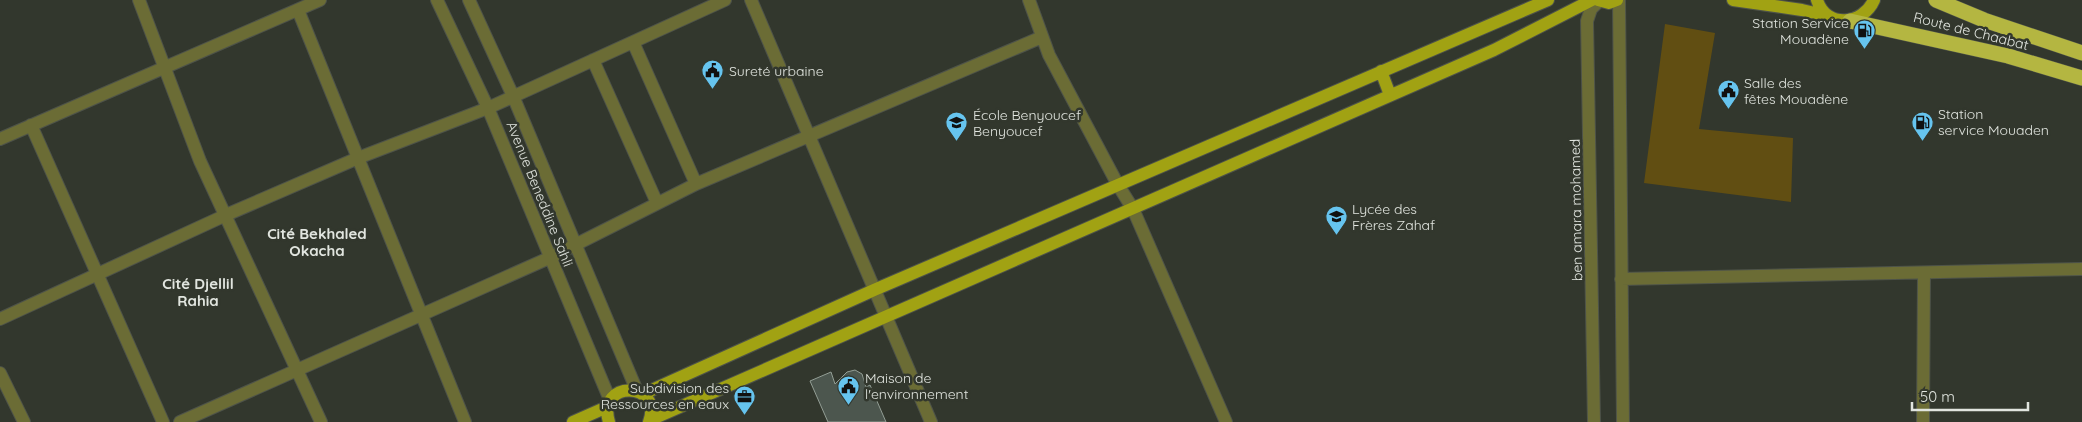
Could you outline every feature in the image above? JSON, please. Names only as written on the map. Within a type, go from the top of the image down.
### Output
[{"type":"highway","name":"Route de Chaabat","points":[[1936,0],[1984,20],[2082,53]]},
{"type":"highway","name":"Route de Chaabat","points":[[1850,21],[2008,56],[2082,78]]},
{"type":"main road","points":[[573,422],[609,404],[622,391],[640,393],[874,290],[1548,0]]},
{"type":"main road","points":[[640,393],[651,406],[650,421],[1494,50],[1592,0]]},
{"type":"main road","points":[[1598,0],[1609,3],[1618,0]]},
{"type":"main road","points":[[1734,0],[1802,10],[1843,21],[1850,21],[1864,14],[1874,0]]},
{"type":"main road","points":[[1817,0],[1828,16]]},
{"type":"main road","points":[[1381,71],[1390,95]]},
{"type":"main road","points":[[609,404],[610,422]]},
{"type":"street","points":[[139,0],[200,161],[320,422]]},
{"type":"street","points":[[0,139],[320,0]]},
{"type":"street","name":"Avenue Beneddine Sahli","points":[[437,0],[488,108],[609,404]]},
{"type":"street","name":"Avenue Beneddine Sahli","points":[[469,0],[514,96],[640,393]]},
{"type":"street","points":[[0,319],[226,215],[358,158],[488,108],[725,0]]},
{"type":"street","points":[[751,0],[931,422]]},
{"type":"street","points":[[1030,0],[1042,37],[1118,185],[1133,209],[1226,422]]},
{"type":"street","name":"ben amara mohamed","points":[[1594,422],[1587,21],[1591,9],[1598,0]]},
{"type":"street","points":[[1618,0],[1623,422]]},
{"type":"street","points":[[298,10],[465,422]]},
{"type":"street","points":[[180,422],[549,258],[696,184],[1042,37]]},
{"type":"street","points":[[633,42],[696,184]]},
{"type":"street","points":[[593,60],[657,203]]},
{"type":"street","points":[[32,125],[163,422]]},
{"type":"street","points":[[1622,279],[2082,269]]},
{"type":"street","points":[[1923,422],[1924,273]]},
{"type":"street","points":[[0,372],[24,422]]},
{"type":"shaded area","points":[[1665,24],[1715,33],[1699,129],[1793,138],[1791,202],[1644,183]]},
{"type":"building","name":"Maison de l'environnement","points":[[855,370],[862,374],[866,387],[870,385],[886,422],[828,422],[810,381],[831,372],[835,384],[847,372]]},
{"type":"place","name":"Station Service Mouadène","points":[[1865,50]]},
{"type":"place","name":"Sureté urbaine","points":[[713,90]]},
{"type":"place","name":"Salle des fêtes Mouadène","points":[[1728,110]]},
{"type":"place","name":"Station service Mouaden","points":[[1922,141]]},
{"type":"place","name":"École Benyoucef Benyoucef","points":[[957,142]]},
{"type":"place","name":"Lycée des Frères Zahaf","points":[[1336,236]]},
{"type":"place","name":"Maison de l'environnement","points":[[849,405]]},
{"type":"place","name":"Subdivision des Ressources en eaux","points":[[745,415]]},
{"type":"district","name":"Cité Bekhaled Okacha","points":[[317,242]]},
{"type":"district","name":"Cité Djellil Rahia","points":[[198,292]]}]
